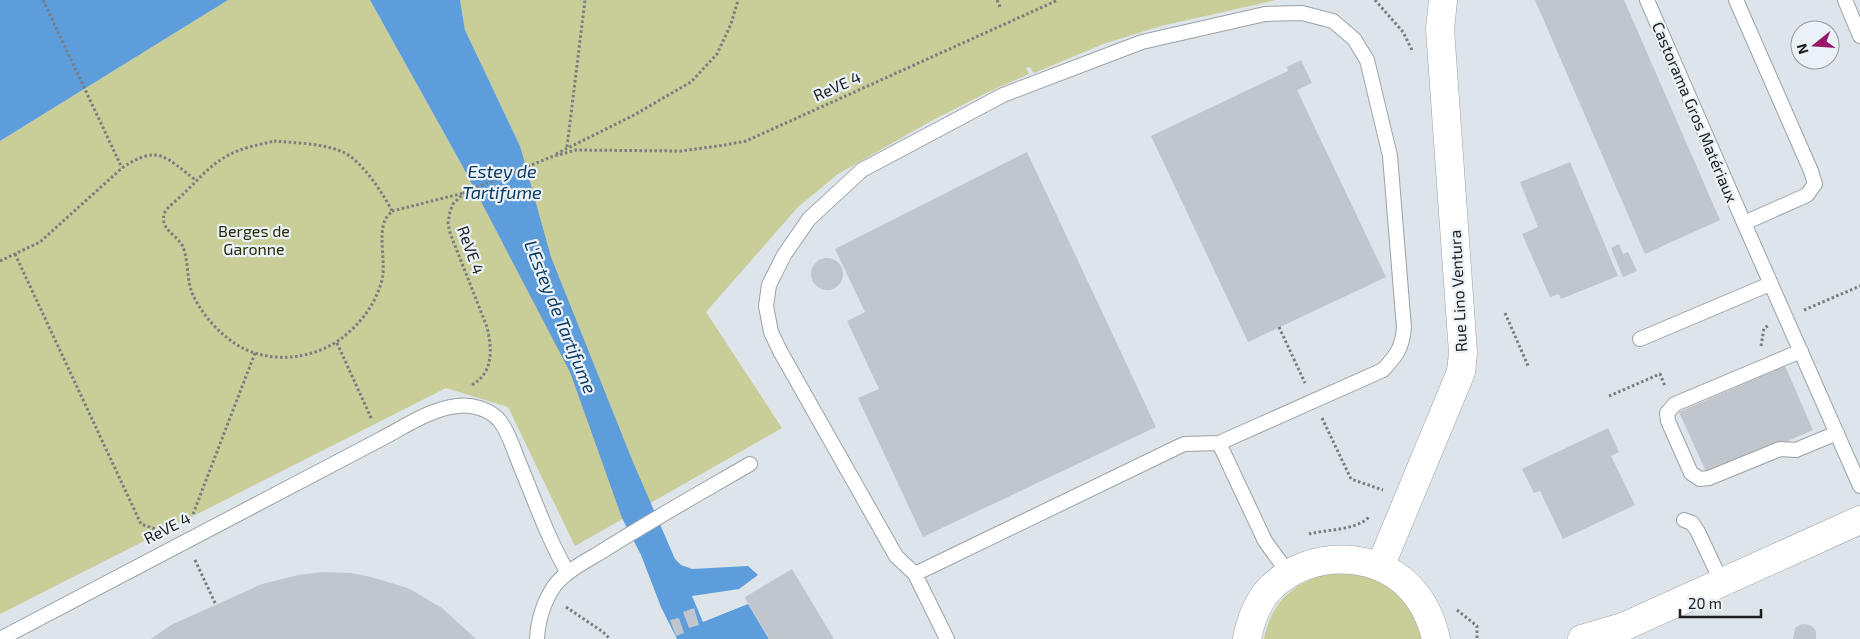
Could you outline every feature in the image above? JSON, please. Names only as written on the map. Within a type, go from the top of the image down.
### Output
[{"type":"street","name":"Rue Lino Ventura","points":[[1380,567],[1461,372],[1463,353],[1440,29],[1443,0]]},
{"type":"street","points":[[1587,639],[1623,627],[1860,520]]},
{"type":"street","points":[[1247,639],[1251,620],[1266,594],[1289,574],[1318,561],[1349,559],[1380,567],[1402,580],[1420,599],[1432,622],[1436,639]]},
{"type":"lane","name":"Castorama Gros Matériaux","points":[[1647,0],[1860,486]]},
{"type":"lane","points":[[1736,0],[1815,184],[1807,195],[1744,223]]},
{"type":"lane","points":[[1845,0],[1860,36]]},
{"type":"lane","points":[[915,574],[1184,444],[1219,443],[1384,370],[1397,355],[1403,341],[1403,298],[1390,156],[1367,60],[1354,40],[1333,21],[1302,12],[1265,14],[1142,42],[1003,96],[862,170],[809,219],[784,255],[769,285],[766,306],[770,332],[896,556],[915,574],[947,639]]},
{"type":"lane","points":[[1640,340],[1770,284]]},
{"type":"lane","points":[[1801,350],[1675,404],[1667,413],[1668,421],[1690,472],[1700,479],[1709,478],[1780,448],[1796,450],[1837,433]]},
{"type":"lane","points":[[0,639],[381,439],[432,413],[457,406],[475,406],[499,420],[509,439],[557,554],[568,573]]},
{"type":"lane","points":[[1219,443],[1265,541],[1289,574]]},
{"type":"lane","points":[[537,639],[538,624],[548,596],[556,584],[568,573],[630,534],[750,464]]},
{"type":"lane","points":[[1684,520],[1692,523],[1698,532],[1722,583]]},
{"type":"path","points":[[43,0],[122,168]]},
{"type":"path","points":[[567,148],[570,137],[585,0]]},
{"type":"path","points":[[551,157],[634,115],[691,82],[716,54],[731,24],[738,0]]},
{"type":"path","points":[[997,0],[1000,7]]},
{"type":"path","name":"ReVE 4","points":[[470,386],[478,382],[487,370],[491,343],[487,327],[450,233],[448,223],[453,204],[465,192],[551,157],[576,150],[681,151],[725,146],[746,141],[1058,0]]},
{"type":"path","points":[[392,211],[385,197],[354,160],[343,152],[311,144],[274,141],[228,155],[209,168],[166,212],[164,224],[168,231],[181,241],[185,252],[192,294],[204,313],[220,330],[239,346],[255,353],[277,357],[299,356],[319,351],[337,343],[365,317],[374,301],[382,279],[385,220],[392,211],[465,192]]},
{"type":"path","points":[[0,261],[40,242],[122,168],[152,153],[164,156],[197,181]]},
{"type":"path","points":[[15,254],[141,524],[163,531],[193,516],[255,353]]},
{"type":"path","points":[[1761,349],[1764,328],[1860,286]]},
{"type":"path","points":[[1505,313],[1529,368]]},
{"type":"path","points":[[337,343],[381,439]]},
{"type":"path","points":[[1609,396],[1660,374],[1666,389]]},
{"type":"path","points":[[178,523],[216,604]]},
{"type":"path","points":[[548,596],[603,632],[610,639]]},
{"type":"green space","name":"Berges de Garonne","points":[[228,0],[370,0],[463,167],[520,146],[465,30],[460,0],[1276,0],[1161,26],[1103,44],[1034,73],[1030,67],[1026,68],[1029,74],[931,121],[838,174],[798,207],[706,312],[782,428],[575,546],[508,407],[446,388],[0,614],[0,141]]},
{"type":"green space","points":[[1351,571],[1386,582],[1413,608],[1425,639],[1264,639],[1268,623],[1275,610],[1283,598],[1294,589],[1320,576]]},
{"type":"water","points":[[0,0],[228,0],[0,141]]},
{"type":"water","name":"Estey de Tartifume","points":[[370,0],[460,0],[465,30],[520,146],[551,257],[633,462],[675,559],[681,565],[692,569],[748,566],[758,575],[739,589],[692,596],[703,622],[748,604],[769,639],[677,639],[661,607],[641,555],[622,518],[570,372],[463,167]]},
{"type":"building","points":[[1535,0],[1624,0],[1720,220],[1645,254]]},
{"type":"building","points":[[1301,60],[1312,83],[1297,90],[1386,277],[1248,342],[1151,136],[1288,71],[1287,67]]},
{"type":"building","points":[[1027,152],[1156,427],[923,537],[858,398],[879,389],[847,321],[865,312],[835,249]]},
{"type":"building","points":[[1570,162],[1618,276],[1561,299],[1559,294],[1550,297],[1522,234],[1538,227],[1520,182]]},
{"type":"building","points":[[1619,244],[1623,254],[1628,252],[1637,271],[1623,277],[1611,248]]},
{"type":"building","points":[[827,258],[833,259],[838,263],[842,268],[842,280],[838,285],[833,289],[827,290],[821,289],[816,285],[812,280],[811,274],[812,268],[816,263],[821,259]]},
{"type":"building","points":[[1785,366],[1813,430],[1708,476],[1679,412]]},
{"type":"building","points":[[1608,428],[1619,452],[1611,456],[1635,505],[1563,539],[1540,491],[1534,493],[1522,469]]},
{"type":"building","points":[[792,569],[834,639],[770,639],[748,604],[745,597]]},
{"type":"building","points":[[323,572],[351,573],[408,588],[442,608],[476,639],[151,639],[171,625],[262,584],[298,575]]},
{"type":"building","points":[[694,608],[699,625],[689,628],[683,612]]},
{"type":"building","points":[[679,618],[684,633],[676,636],[670,620]]},
{"type":"building","points":[[1802,624],[1813,627],[1816,631],[1816,639],[1793,639],[1795,628]]},
{"type":"water label","name":"L'Estey de Tartifume","points":[[560,317]]}]
